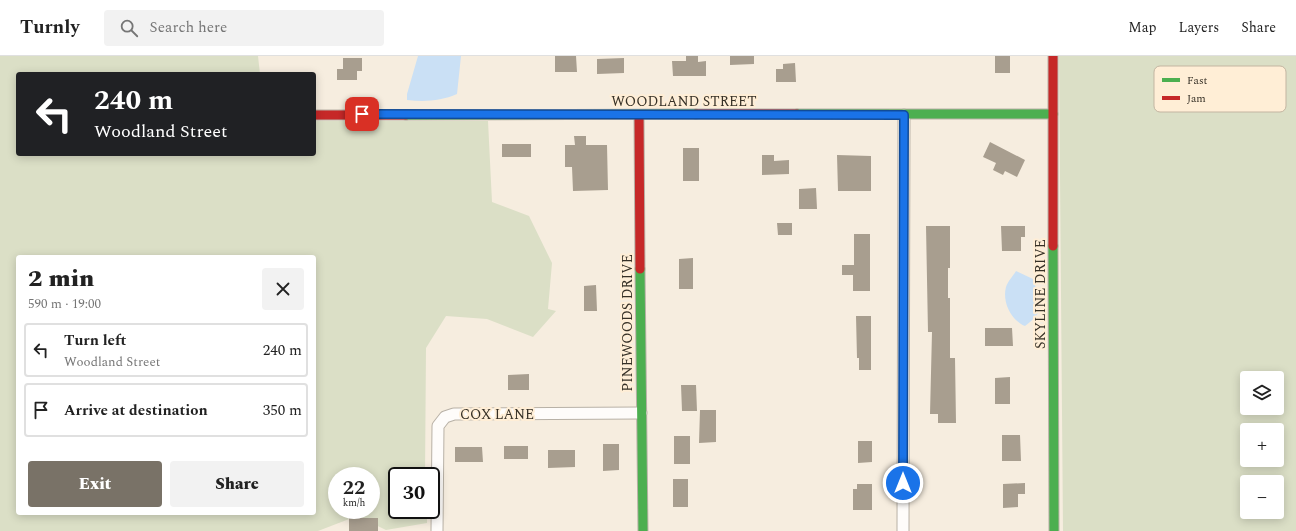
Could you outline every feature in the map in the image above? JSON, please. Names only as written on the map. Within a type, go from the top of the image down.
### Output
[{"type":"street","name":"SKYLINE DRIVE","points":[[1053,56],[1054,531]]},
{"type":"street","name":"WOODLAND STREET","points":[[316,115],[1053,114]]},
{"type":"street","name":"PINEWOODS DRIVE","points":[[639,115],[643,531]]},
{"type":"street","points":[[903,531],[904,115]]},
{"type":"street","name":"COX LANE","points":[[437,531],[438,426],[444,418],[454,414],[641,413]]},
{"type":"green space","points":[[0,56],[258,56],[260,72],[16,72],[16,156],[316,156],[316,121],[488,121],[492,202],[529,216],[552,263],[548,309],[556,311],[533,337],[487,319],[446,316],[426,348],[425,467],[388,467],[388,519],[427,519],[427,523],[386,530],[363,519],[380,519],[380,467],[328,467],[328,519],[349,519],[318,531],[0,531]]},
{"type":"green space","points":[[1059,56],[1296,56],[1296,531],[1063,531]]},
{"type":"water","points":[[418,56],[461,56],[457,94],[433,100],[407,100],[407,94]]},
{"type":"water","points":[[1016,271],[1033,279],[1040,305],[1037,315],[1025,326],[1012,315],[1005,299],[1006,287]]},
{"type":"building","points":[[555,56],[576,56],[577,72],[555,72]]},
{"type":"building","points":[[686,56],[698,56],[698,62],[706,61],[706,76],[673,76],[672,61],[686,61]]},
{"type":"building","points":[[730,56],[754,56],[754,64],[730,65]]},
{"type":"building","points":[[995,56],[1010,56],[1010,73],[995,73]]},
{"type":"building","points":[[343,58],[362,58],[362,71],[357,71],[357,80],[337,80],[337,69],[343,69]]},
{"type":"building","points":[[624,58],[624,73],[597,74],[597,59]]},
{"type":"building","points":[[795,63],[796,82],[776,82],[776,69],[783,69],[783,64]]},
{"type":"building","points":[[574,136],[586,136],[586,145],[607,145],[608,190],[573,191],[572,167],[565,167],[565,145],[575,145]]},
{"type":"building","points":[[990,142],[1025,160],[1017,177],[1005,171],[1003,175],[993,170],[996,163],[983,157]]},
{"type":"building","points":[[502,144],[531,144],[531,157],[502,157]]},
{"type":"building","points":[[683,148],[699,148],[699,181],[683,181]]},
{"type":"building","points":[[762,155],[774,155],[774,161],[789,160],[789,174],[762,175]]},
{"type":"building","points":[[837,155],[871,156],[871,191],[838,191]]},
{"type":"building","points":[[816,188],[817,209],[799,209],[799,189]]},
{"type":"building","points":[[777,223],[792,223],[792,235],[778,235]]},
{"type":"building","points":[[926,226],[950,226],[948,298],[950,298],[950,358],[955,358],[956,423],[938,423],[938,414],[930,414],[932,332],[928,332]]},
{"type":"building","points":[[1001,226],[1025,226],[1025,237],[1021,237],[1021,251],[1002,251]]},
{"type":"building","points":[[854,234],[870,234],[870,291],[853,291],[853,275],[842,275],[842,265],[854,265]]},
{"type":"building","points":[[693,258],[693,289],[679,289],[679,259]]},
{"type":"building","points":[[596,285],[597,311],[584,311],[584,286]]},
{"type":"building","points":[[856,316],[871,316],[871,370],[859,370],[859,358],[857,358]]},
{"type":"building","points":[[985,328],[1012,328],[1013,346],[985,346]]},
{"type":"building","points":[[529,374],[529,390],[508,390],[508,375]]},
{"type":"building","points":[[1010,377],[1010,404],[995,404],[995,378]]},
{"type":"building","points":[[681,385],[696,385],[697,411],[682,411]]},
{"type":"building","points":[[700,410],[716,410],[716,442],[699,443]]},
{"type":"building","points":[[1002,435],[1020,435],[1021,461],[1002,461]]},
{"type":"building","points":[[674,436],[690,436],[690,464],[674,464]]},
{"type":"building","points":[[858,441],[872,441],[872,462],[858,463]]},
{"type":"building","points":[[603,444],[619,444],[619,470],[603,471]]},
{"type":"building","points":[[504,446],[528,446],[528,459],[504,459]]},
{"type":"building","points":[[455,447],[482,447],[483,462],[455,462]]},
{"type":"building","points":[[548,450],[575,450],[575,467],[548,468]]},
{"type":"building","points":[[673,479],[688,479],[688,507],[673,507]]},
{"type":"building","points":[[1025,483],[1025,494],[1018,494],[1018,507],[1003,508],[1003,484]]},
{"type":"building","points":[[857,484],[872,484],[872,510],[853,510],[853,489],[857,489]]},
{"type":"building","points":[[349,519],[378,519],[378,531],[349,531]]},
{"type":"traffic: fast","points":[[406,115],[696,114]]},
{"type":"traffic: fast","points":[[797,114],[1053,114]]},
{"type":"traffic: fast","points":[[1053,246],[1054,531]]},
{"type":"traffic: fast","points":[[640,269],[643,531]]},
{"type":"traffic: jam","points":[[1053,56],[1053,246]]},
{"type":"traffic: jam","points":[[696,114],[797,114]]},
{"type":"traffic: jam","points":[[316,115],[406,115]]},
{"type":"traffic: jam","points":[[639,115],[640,269]]},
{"type":"route","points":[[362,114],[904,115],[903,483]]}]
